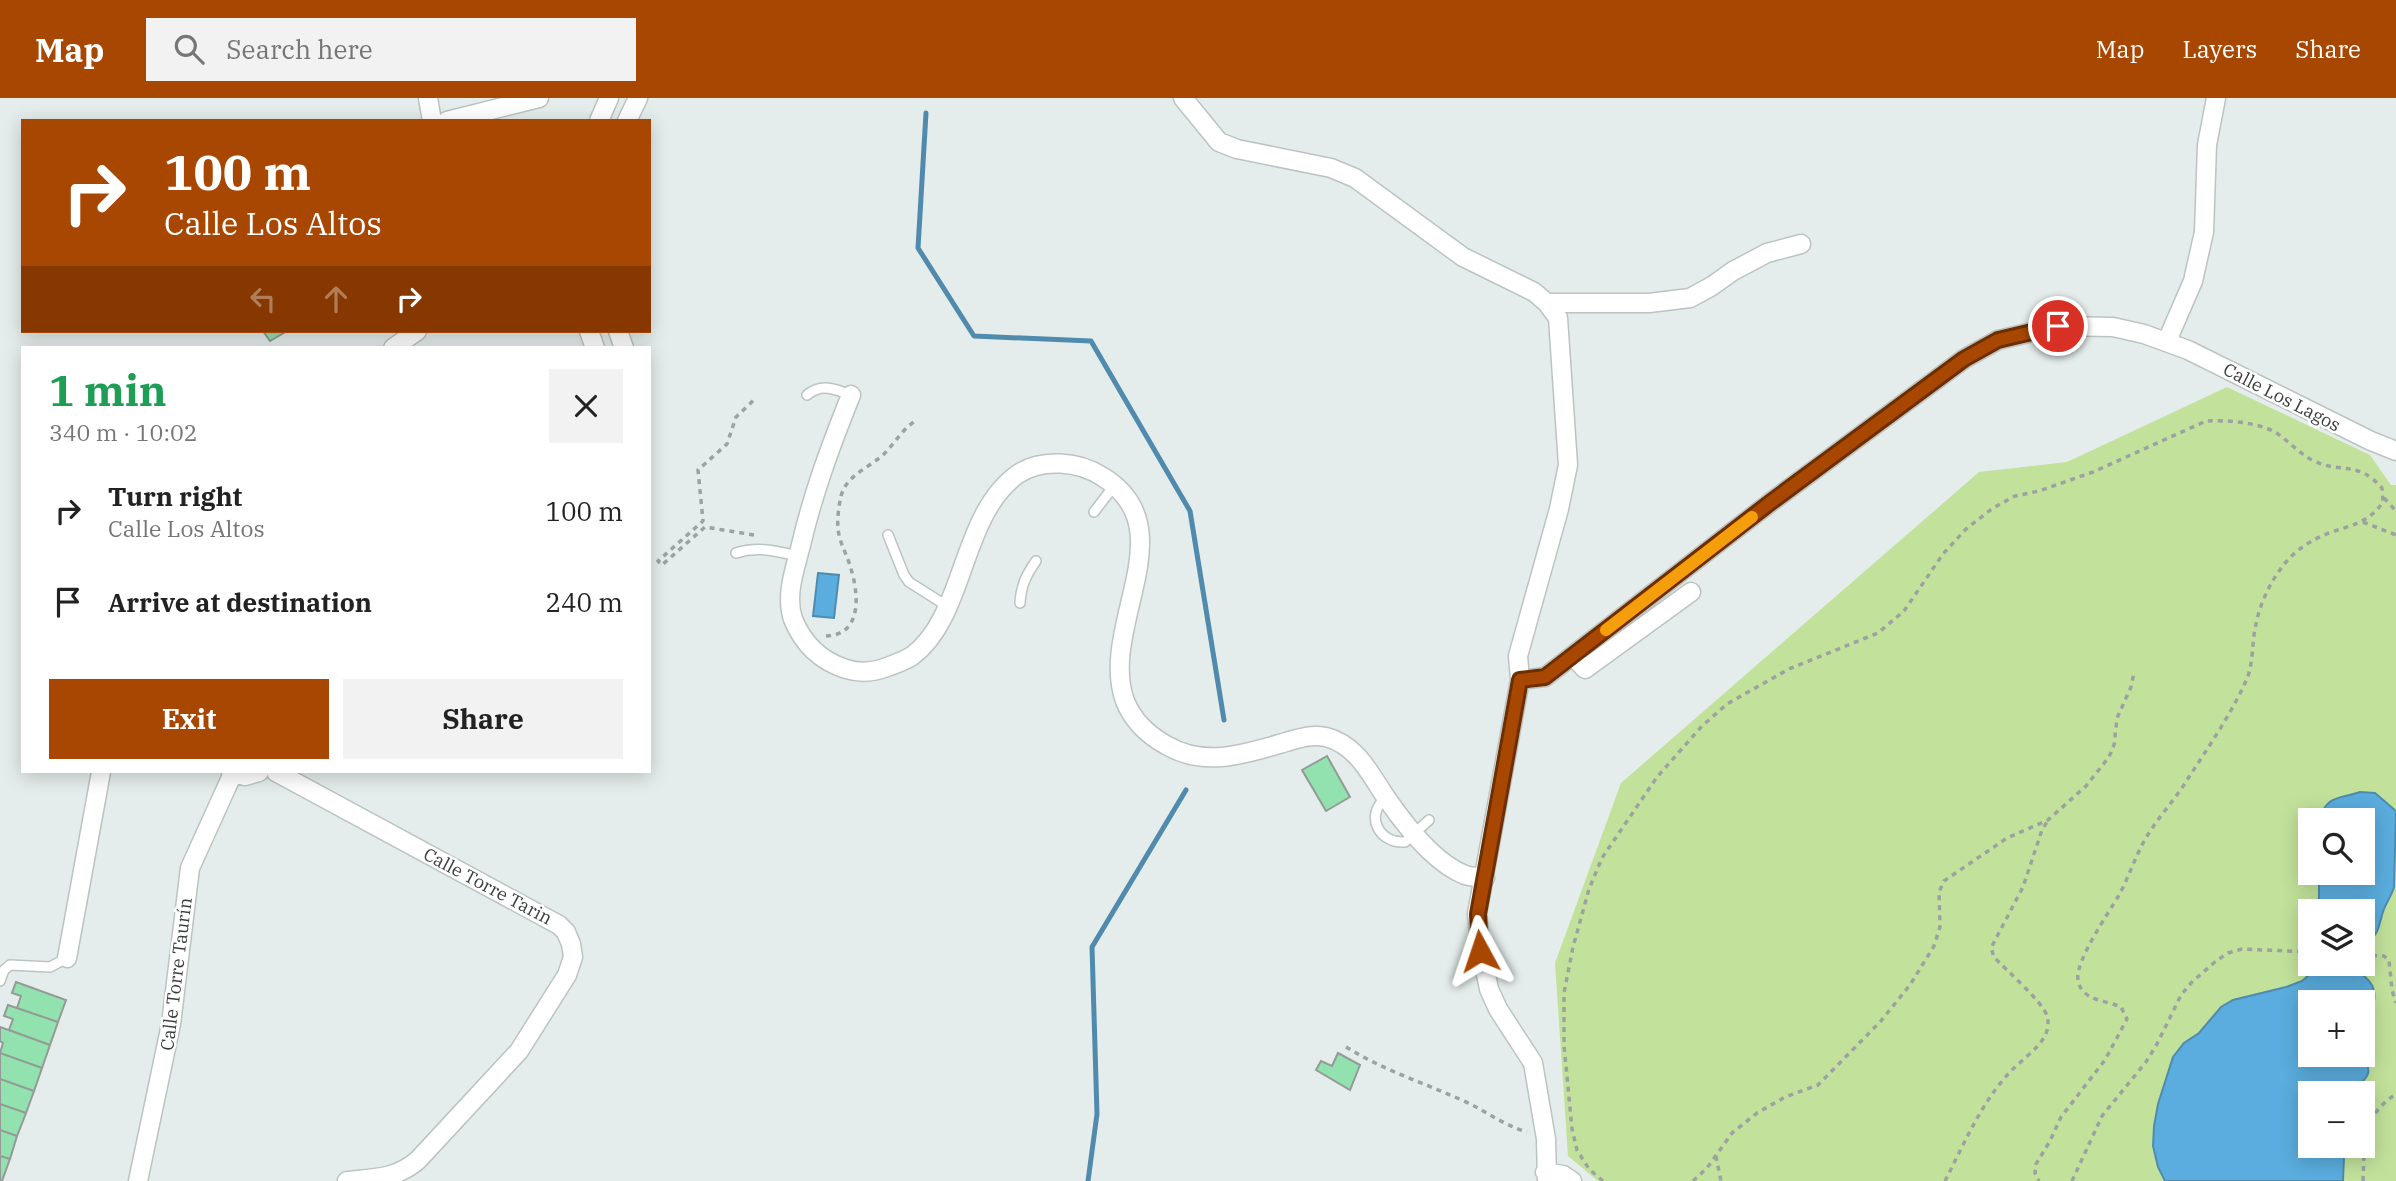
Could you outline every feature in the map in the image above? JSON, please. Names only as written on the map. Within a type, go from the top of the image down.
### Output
[{"type":"street","points":[[428,98],[432,119]]},
{"type":"street","points":[[455,119],[539,98]]},
{"type":"street","points":[[600,119],[609,98]]},
{"type":"street","points":[[628,119],[638,98]]},
{"type":"street","points":[[1183,98],[1219,142],[1237,149],[1331,168],[1355,178],[1464,257],[1534,292],[1558,318],[1568,465],[1559,509],[1518,656],[1520,680],[1478,914],[1480,951],[1489,989],[1498,1009],[1533,1063],[1546,1139],[1546,1177],[1563,1175],[1572,1181]]},
{"type":"street","points":[[2167,341],[2193,281],[2204,232],[2207,145],[2216,98]]},
{"type":"street","points":[[1547,303],[1648,303],[1690,298],[1767,253],[1801,244]]},
{"type":"street","name":"Calle Los Lagos","points":[[1520,680],[1545,677],[1771,502],[1953,367],[1998,340],[2058,326],[2081,325],[2113,327],[2167,341],[2396,451]]},
{"type":"street","points":[[396,346],[414,333]]},
{"type":"street","points":[[850,395],[810,506],[790,591],[792,616],[804,642],[824,659],[848,670],[874,671],[911,657],[930,636],[947,606],[975,536],[993,500],[1007,483],[1034,466],[1063,464],[1091,470],[1115,485],[1138,521],[1142,550],[1121,641],[1120,678],[1130,713],[1151,736],[1178,752],[1209,758],[1240,756],[1310,735],[1329,738],[1363,761],[1414,834],[1432,853],[1464,875],[1485,878]]},
{"type":"street","points":[[1573,656],[1585,669],[1691,592]]},
{"type":"street","points":[[67,958],[101,773]]},
{"type":"street","name":"Calle Torre Taurín","points":[[138,1181],[170,1035],[190,869],[232,773]]},
{"type":"street","points":[[235,773],[245,776],[256,773]]},
{"type":"street","name":"Calle Torre Tarin","points":[[278,773],[559,925],[566,932],[571,944],[573,957],[567,975],[519,1051],[427,1150],[402,1173],[347,1181]]},
{"type":"lane","points":[[807,395],[813,390],[828,387],[850,395]]},
{"type":"lane","points":[[1094,512],[1115,485]]},
{"type":"lane","points":[[888,535],[909,582],[947,606]]},
{"type":"lane","points":[[736,553],[763,548],[798,556]]},
{"type":"lane","points":[[1020,603],[1021,588],[1036,561]]},
{"type":"lane","points":[[1387,798],[1376,812],[1376,825],[1384,837],[1405,842],[1429,820]]},
{"type":"lane","points":[[0,981],[7,965],[50,967],[67,958]]},
{"type":"path","points":[[756,398],[736,417],[727,444],[698,470],[703,522],[658,561],[662,565],[705,527],[764,537]]},
{"type":"path","points":[[1603,1181],[1589,1169],[1577,1150],[1572,1129],[1564,1045],[1564,993],[1573,947],[1589,889],[1602,858],[1664,768],[1702,726],[1727,704],[1789,669],[1878,633],[1904,611],[1943,554],[1966,529],[1993,508],[2015,496],[2039,491],[2093,472],[2206,421],[2221,420],[2273,431],[2315,461],[2360,470],[2382,488],[2384,498],[2396,511]]},
{"type":"path","points":[[804,642],[819,635],[835,636],[853,622],[856,592],[838,529],[841,495],[847,483],[880,458],[901,431],[915,421]]},
{"type":"path","points":[[2039,1181],[2035,1173],[2036,1164],[2061,1117],[2068,1105],[2088,1085],[2126,1023],[2126,1015],[2121,1007],[2090,997],[2080,986],[2078,979],[2083,958],[2120,894],[2147,835],[2190,776],[2247,677],[2259,609],[2271,584],[2286,562],[2305,545],[2328,533],[2363,522],[2373,516],[2384,498]]},
{"type":"path","points":[[2363,522],[2396,535]]},
{"type":"path","points":[[1945,1181],[1994,1092],[2010,1071],[2043,1040],[2047,1032],[2048,1023],[2042,1006],[1994,957],[1991,948],[2023,887],[2042,830],[2048,820],[2086,786],[2109,757],[2114,745],[2117,718],[2131,687],[2134,673]]},
{"type":"path","points":[[1693,1181],[1732,1133],[1757,1113],[1825,1079],[1880,1022],[1910,985],[1934,946],[1940,927],[1939,892],[1944,881],[2007,838],[2048,820]]},
{"type":"path","points":[[2072,1181],[2102,1116],[2146,1062],[2181,995],[2192,982],[2222,957],[2242,949],[2298,951]]},
{"type":"path","points":[[2375,956],[2384,956],[2389,960],[2396,1003]]},
{"type":"path","points":[[1346,1047],[1372,1063],[1466,1102],[1505,1125],[1546,1139]]},
{"type":"path","points":[[2363,1181],[2363,1144],[2368,1126],[2377,1110],[2396,1094]]},
{"type":"path","points":[[1716,1155],[1721,1181]]},
{"type":"green space","points":[[2227,387],[2370,455],[2391,485],[2396,485],[2396,1181],[1598,1181],[1568,1156],[1555,963],[1621,783],[1979,472],[2067,462]]},
{"type":"water","points":[[818,573],[839,575],[834,618],[813,616]]},
{"type":"water","points":[[2360,792],[2375,793],[2396,811],[2394,887],[2375,934],[2375,899],[2319,899],[2319,885],[2375,885],[2375,808],[2325,808],[2339,798]]},
{"type":"water","points":[[2308,976],[2365,976],[2373,988],[2298,990],[2298,1067],[2368,1068],[2362,1081],[2298,1081],[2298,1158],[2344,1158],[2343,1181],[2165,1181],[2153,1146],[2154,1126],[2173,1057],[2184,1043],[2199,1033],[2221,1007],[2233,1000],[2302,981]]},
{"type":"building","points":[[264,333],[284,333],[270,341]]},
{"type":"building","points":[[1327,756],[1350,797],[1326,811],[1302,770]]},
{"type":"building","points":[[16,982],[66,1000],[58,1022],[17,1008],[21,996],[12,993]]},
{"type":"building","points":[[8,1005],[58,1022],[50,1045],[9,1030],[13,1019],[4,1016]]},
{"type":"building","points":[[0,1027],[50,1045],[42,1068],[0,1053],[3,1043],[0,1041]]},
{"type":"building","points":[[0,1053],[42,1068],[34,1091],[0,1079]]},
{"type":"building","points":[[1338,1053],[1360,1065],[1350,1090],[1316,1070],[1321,1061],[1332,1066]]},
{"type":"building","points":[[0,1079],[34,1091],[26,1113],[0,1104]]},
{"type":"building","points":[[0,1104],[26,1113],[17,1136],[0,1130]]},
{"type":"building","points":[[0,1130],[17,1136],[10,1159],[0,1156]]},
{"type":"building","points":[[0,1156],[10,1159],[2,1181],[0,1181]]},
{"type":"waterway","points":[[926,113],[918,248],[974,336],[1091,341],[1190,511],[1224,720]]},
{"type":"waterway","points":[[1088,1181],[1097,1114],[1092,947],[1186,790]]},
{"type":"slow traffic","points":[[1606,630],[1752,517]]},
{"type":"route","points":[[1480,951],[1478,914],[1520,680],[1545,677],[1771,502],[1964,359],[1998,340],[2058,326]]}]
